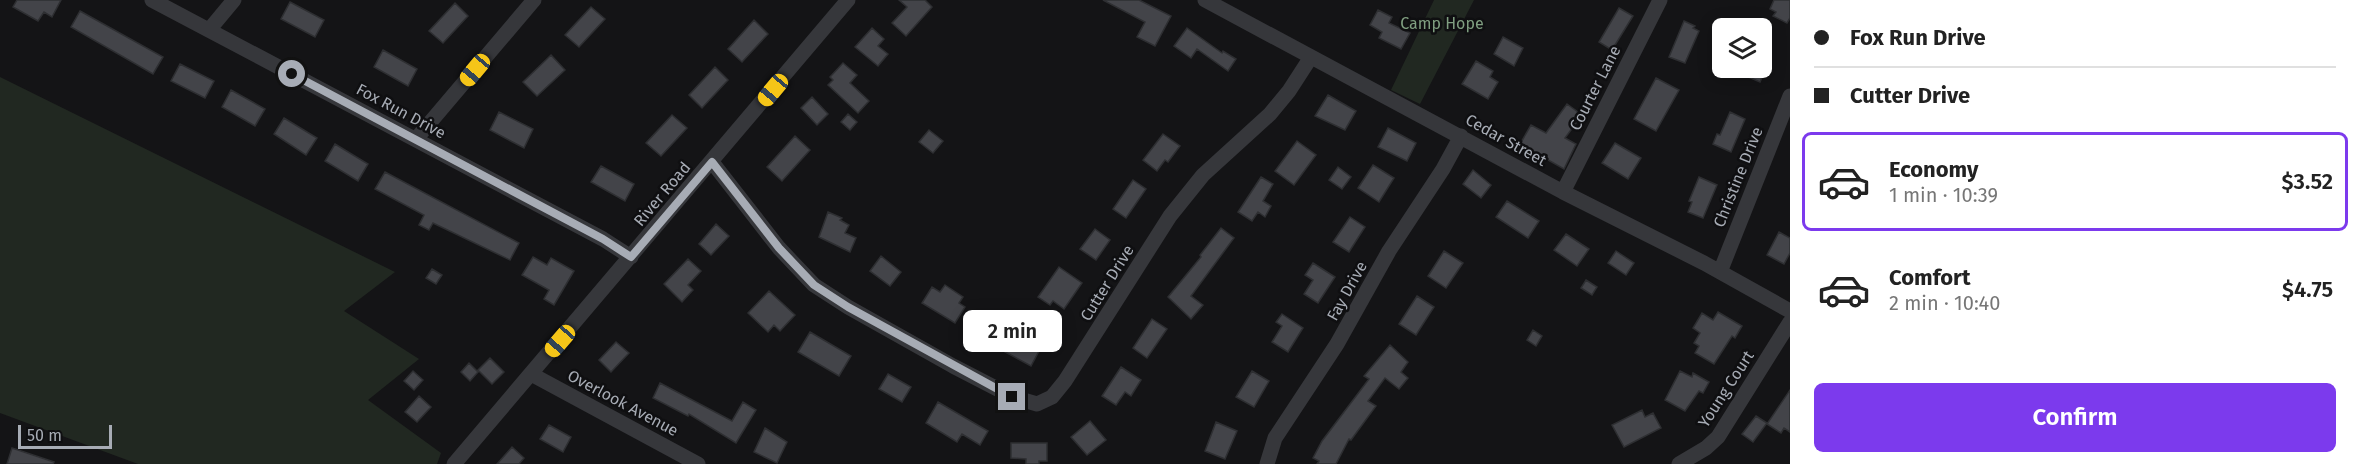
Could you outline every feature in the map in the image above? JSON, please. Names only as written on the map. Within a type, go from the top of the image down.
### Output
[{"type":"street","name":"Fox Run Drive","points":[[152,0],[603,239],[631,257]]},
{"type":"street","points":[[209,30],[234,0]]},
{"type":"street","points":[[416,139],[534,0]]},
{"type":"street","name":"River Road","points":[[454,464],[848,0]]},
{"type":"street","name":"Cedar Street","points":[[1205,0],[1790,311]]},
{"type":"street","name":"Courter Lane","points":[[1563,192],[1660,0]]},
{"type":"street","name":"Cutter Drive","points":[[712,162],[779,248],[814,285],[848,307],[953,366],[1012,397],[1037,404],[1052,397],[1065,381],[1170,216],[1203,175],[1270,114],[1289,92],[1311,57]]},
{"type":"street","name":"Christine Drive","points":[[1720,272],[1790,96]]},
{"type":"street","name":"Fay Drive","points":[[1267,464],[1275,438],[1337,344],[1389,251],[1443,169],[1461,136]]},
{"type":"street","name":"Young Court","points":[[1679,464],[1718,438],[1790,321]]},
{"type":"street","name":"Overlook Avenue","points":[[531,374],[698,464]]},
{"type":"green space","name":"Camp Hope","points":[[1434,0],[1474,0],[1420,104],[1391,90]]},
{"type":"green space","points":[[0,77],[395,272],[344,311],[419,359],[368,400],[441,453],[437,464],[138,464],[0,413]]},
{"type":"building","points":[[17,0],[61,0],[52,17],[44,12],[38,21],[13,7]]},
{"type":"building","points":[[899,0],[925,0],[932,7],[906,36],[892,23],[907,7]]},
{"type":"building","points":[[1103,0],[1139,0],[1171,16],[1155,46],[1137,37],[1145,22]]},
{"type":"building","points":[[1774,0],[1790,0],[1790,18],[1787,23],[1773,16],[1776,12],[1770,9]]},
{"type":"building","points":[[290,2],[324,20],[315,37],[281,19]]},
{"type":"building","points":[[455,3],[468,16],[443,43],[429,31]]},
{"type":"building","points":[[591,7],[605,19],[579,47],[565,35]]},
{"type":"building","points":[[1619,8],[1633,16],[1612,50],[1599,42]]},
{"type":"building","points":[[1378,10],[1392,17],[1389,23],[1410,33],[1401,49],[1379,38],[1382,32],[1370,25]]},
{"type":"building","points":[[80,11],[163,57],[153,74],[71,27]]},
{"type":"building","points":[[754,20],[768,34],[742,62],[728,49]]},
{"type":"building","points":[[1684,21],[1695,26],[1693,28],[1699,31],[1685,63],[1669,57]]},
{"type":"building","points":[[872,28],[884,39],[878,46],[888,54],[878,66],[855,47]]},
{"type":"building","points":[[1187,28],[1222,53],[1223,51],[1236,59],[1228,71],[1197,49],[1191,58],[1174,46]]},
{"type":"building","points":[[1503,37],[1523,48],[1514,66],[1494,54]]},
{"type":"building","points":[[383,50],[417,69],[408,86],[374,67]]},
{"type":"building","points":[[551,55],[565,70],[537,96],[523,82]]},
{"type":"building","points":[[1476,61],[1493,71],[1490,77],[1498,82],[1488,99],[1462,84]]},
{"type":"building","points":[[843,63],[857,75],[850,83],[869,101],[858,113],[828,85],[833,80],[830,77]]},
{"type":"building","points":[[180,64],[214,81],[205,98],[171,81]]},
{"type":"building","points":[[715,67],[728,80],[702,108],[689,95]]},
{"type":"building","points":[[1656,78],[1679,90],[1656,131],[1634,119]]},
{"type":"building","points":[[231,90],[265,109],[255,126],[222,107]]},
{"type":"building","points":[[1328,95],[1356,111],[1345,130],[1315,116]]},
{"type":"building","points":[[812,97],[828,114],[817,125],[801,108]]},
{"type":"building","points":[[1567,104],[1582,115],[1565,138],[1576,144],[1564,169],[1520,144],[1531,125],[1546,133]]},
{"type":"building","points":[[499,112],[533,129],[524,148],[490,130]]},
{"type":"building","points":[[1730,112],[1745,119],[1731,152],[1713,144],[1717,134],[1720,135]]},
{"type":"building","points":[[848,114],[857,122],[850,130],[841,122]]},
{"type":"building","points":[[672,115],[687,128],[661,156],[646,143]]},
{"type":"building","points":[[284,118],[317,138],[306,155],[274,134]]},
{"type":"building","points":[[1388,128],[1416,143],[1407,161],[1378,147]]},
{"type":"building","points":[[929,130],[943,141],[933,153],[919,142]]},
{"type":"building","points":[[1163,134],[1180,146],[1168,162],[1165,160],[1157,171],[1143,160]]},
{"type":"building","points":[[795,136],[810,150],[782,181],[767,167]]},
{"type":"building","points":[[1297,141],[1316,155],[1294,185],[1275,171]]},
{"type":"building","points":[[1615,143],[1641,158],[1628,179],[1602,163]]},
{"type":"building","points":[[335,144],[368,164],[358,181],[325,161]]},
{"type":"building","points":[[1373,165],[1394,178],[1379,202],[1358,188]]},
{"type":"building","points":[[601,166],[634,184],[625,201],[591,182]]},
{"type":"building","points":[[1338,167],[1351,177],[1342,189],[1329,180]]},
{"type":"building","points":[[1473,170],[1491,185],[1481,198],[1463,184]]},
{"type":"building","points":[[385,172],[519,243],[510,260],[433,223],[429,230],[419,225],[424,215],[375,189]]},
{"type":"building","points":[[1261,177],[1273,184],[1263,201],[1271,206],[1265,217],[1258,212],[1252,221],[1238,212]]},
{"type":"building","points":[[1699,177],[1717,185],[1703,218],[1688,212],[1692,202],[1689,201]]},
{"type":"building","points":[[1133,180],[1146,189],[1126,218],[1113,209]]},
{"type":"building","points":[[1507,201],[1539,221],[1528,238],[1496,217]]},
{"type":"building","points":[[828,212],[842,218],[840,220],[849,225],[845,233],[856,238],[850,252],[819,237]]},
{"type":"building","points":[[1350,217],[1365,227],[1349,252],[1333,242]]},
{"type":"building","points":[[716,224],[729,236],[711,255],[699,244]]},
{"type":"building","points":[[1221,228],[1234,238],[1191,296],[1203,305],[1191,319],[1168,297],[1201,257],[1200,255]]},
{"type":"building","points":[[1095,229],[1110,240],[1096,260],[1080,249]]},
{"type":"building","points":[[1779,232],[1790,238],[1790,253],[1784,264],[1767,255]]},
{"type":"building","points":[[1566,234],[1589,249],[1577,266],[1554,250]]},
{"type":"building","points":[[1444,251],[1463,263],[1446,288],[1428,276]]},
{"type":"building","points":[[1616,251],[1634,263],[1626,275],[1608,263]]},
{"type":"building","points":[[881,256],[901,272],[890,286],[870,271]]},
{"type":"building","points":[[533,257],[547,265],[551,258],[574,271],[554,305],[544,299],[549,290],[522,275]]},
{"type":"building","points":[[688,259],[701,271],[688,285],[693,290],[682,302],[664,284]]},
{"type":"building","points":[[1313,263],[1335,277],[1318,303],[1304,294],[1313,280],[1305,275]]},
{"type":"building","points":[[1059,267],[1082,283],[1064,309],[1053,301],[1050,305],[1038,297]]},
{"type":"building","points":[[432,269],[442,275],[436,284],[426,278]]},
{"type":"building","points":[[1586,280],[1597,287],[1592,295],[1581,288]]},
{"type":"building","points":[[945,285],[963,297],[959,303],[965,307],[955,323],[922,303],[932,287],[940,292]]},
{"type":"building","points":[[769,291],[795,315],[780,331],[774,325],[768,332],[748,313]]},
{"type":"building","points":[[1417,296],[1434,307],[1416,335],[1399,324]]},
{"type":"building","points":[[1718,312],[1742,326],[1735,338],[1732,336],[1714,364],[1695,353],[1699,346],[1694,343],[1700,333],[1693,328],[1702,313],[1713,320]]},
{"type":"building","points":[[1282,314],[1303,328],[1288,352],[1272,342],[1282,326],[1276,322]]},
{"type":"building","points":[[1152,319],[1167,329],[1147,358],[1133,348]]},
{"type":"building","points":[[1533,330],[1542,336],[1536,346],[1527,340]]},
{"type":"building","points":[[1002,331],[1039,351],[1031,366],[994,346]]},
{"type":"building","points":[[810,332],[851,356],[839,376],[798,352]]},
{"type":"building","points":[[616,342],[629,353],[611,372],[599,360]]},
{"type":"building","points":[[1390,345],[1408,362],[1401,372],[1408,378],[1399,389],[1385,378],[1368,401],[1376,406],[1351,440],[1349,439],[1336,464],[1317,464],[1319,461],[1313,458],[1322,441],[1369,379],[1364,376]]},
{"type":"building","points":[[490,358],[504,372],[492,384],[478,370]]},
{"type":"building","points":[[469,363],[478,372],[470,381],[461,372]]},
{"type":"building","points":[[1121,367],[1141,380],[1131,396],[1125,392],[1116,405],[1102,396]]},
{"type":"building","points":[[413,371],[423,380],[414,390],[404,381]]},
{"type":"building","points":[[1252,371],[1269,381],[1254,407],[1236,397]]},
{"type":"building","points":[[1680,371],[1692,377],[1693,373],[1709,382],[1703,393],[1699,391],[1685,411],[1665,400]]},
{"type":"building","points":[[888,374],[911,387],[902,402],[879,389]]},
{"type":"building","points":[[660,383],[732,421],[743,402],[756,410],[736,443],[689,414],[688,416],[653,398]]},
{"type":"building","points":[[1790,390],[1790,432],[1784,428],[1781,433],[1767,424]]},
{"type":"building","points":[[419,396],[431,407],[417,422],[405,412]]},
{"type":"building","points":[[938,402],[988,431],[980,445],[962,434],[957,442],[926,423]]},
{"type":"building","points":[[1642,410],[1645,417],[1653,413],[1661,428],[1624,447],[1612,425]]},
{"type":"building","points":[[1756,416],[1767,423],[1753,442],[1742,434]]},
{"type":"building","points":[[1090,421],[1106,440],[1087,455],[1071,437]]},
{"type":"building","points":[[1216,422],[1237,431],[1225,459],[1205,451]]},
{"type":"building","points":[[549,425],[571,437],[563,452],[540,439]]},
{"type":"building","points":[[765,428],[787,442],[777,463],[754,452]]},
{"type":"building","points":[[1011,443],[1047,443],[1047,461],[1039,461],[1039,464],[1026,464],[1026,459],[1011,458]]},
{"type":"building","points":[[512,447],[524,458],[519,464],[497,464]]},
{"type":"building","points":[[12,448],[54,462],[53,464],[7,464]]},
{"type":"route","points":[[292,74],[603,239],[631,257],[712,162],[795,268],[814,285],[848,307],[1012,397]]}]
